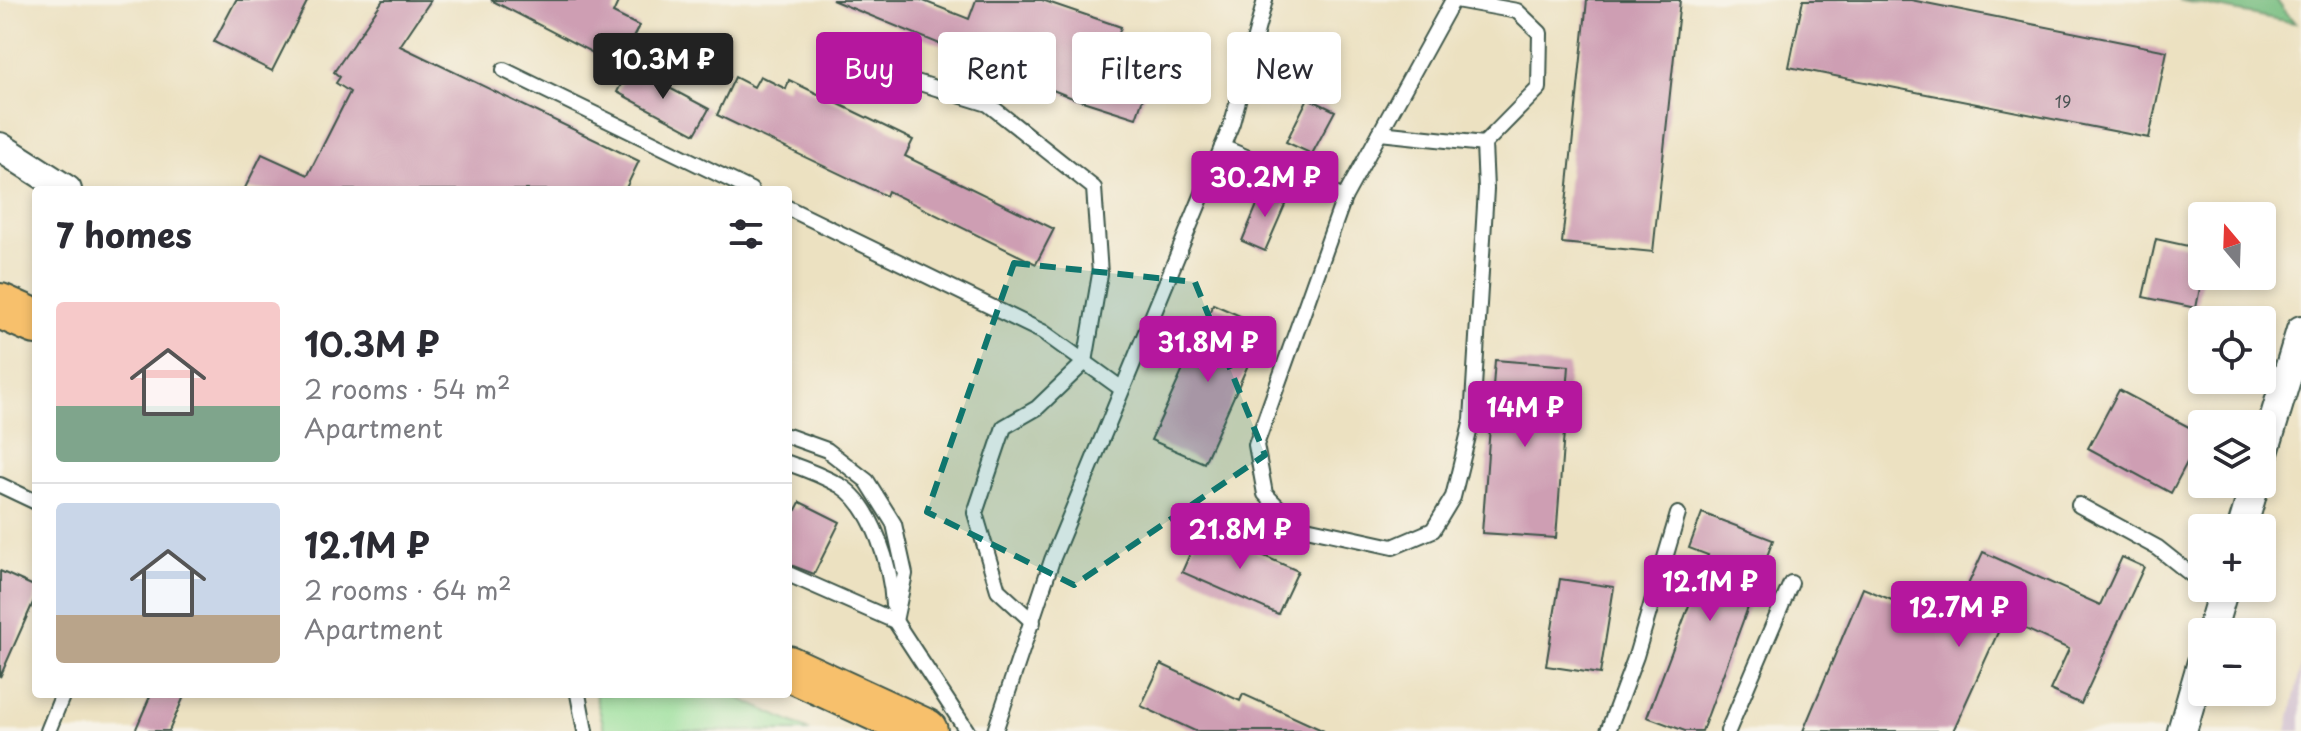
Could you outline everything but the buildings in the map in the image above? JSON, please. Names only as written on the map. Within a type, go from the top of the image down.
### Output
[{"type":"main road","points":[[0,306],[32,320]]},
{"type":"main road","points":[[792,670],[925,731]]},
{"type":"street","points":[[0,147],[61,186]]},
{"type":"street","points":[[2276,413],[2301,330]]},
{"type":"street","points":[[2182,731],[2189,706]]},
{"type":"lane","points":[[995,731],[1052,560],[1232,123],[1265,0]]},
{"type":"lane","points":[[1454,0],[1517,11],[1540,33],[1539,88],[1484,144],[1486,189],[1472,420],[1453,497],[1433,530],[1393,547],[1297,526],[1265,494],[1256,445],[1344,198],[1454,0]]},
{"type":"lane","points":[[504,70],[743,186]]},
{"type":"lane","points":[[922,84],[988,104],[1094,188],[1100,274],[1085,362],[1037,408],[1004,427],[975,513],[998,590],[1033,622]]},
{"type":"lane","points":[[1380,133],[1484,144]]},
{"type":"lane","points":[[1222,147],[1344,198]]},
{"type":"lane","points":[[792,210],[1043,332],[1122,389]]},
{"type":"lane","points":[[792,437],[827,450],[867,481],[894,524],[905,574],[895,621]]},
{"type":"lane","points":[[792,465],[843,488],[875,529],[891,574],[895,621],[967,731]]},
{"type":"lane","points":[[0,485],[32,500]]},
{"type":"lane","points":[[2079,505],[2158,548],[2188,570]]},
{"type":"lane","points":[[1608,731],[1636,656],[1678,514]]},
{"type":"lane","points":[[792,576],[895,621]]},
{"type":"lane","points":[[1728,731],[1791,583]]},
{"type":"lane","points":[[48,731],[61,698]]},
{"type":"lane","points":[[579,698],[585,731]]},
{"type":"highlighted area","points":[[1014,263],[1195,282],[1265,455],[1074,585],[927,512]]},
{"type":"shaded area","points":[[2301,665],[2301,731],[2287,731]]},
{"type":"green space","points":[[2178,0],[2276,0],[2295,23]]},
{"type":"green space","points":[[596,698],[739,698],[810,731],[605,731]]}]
